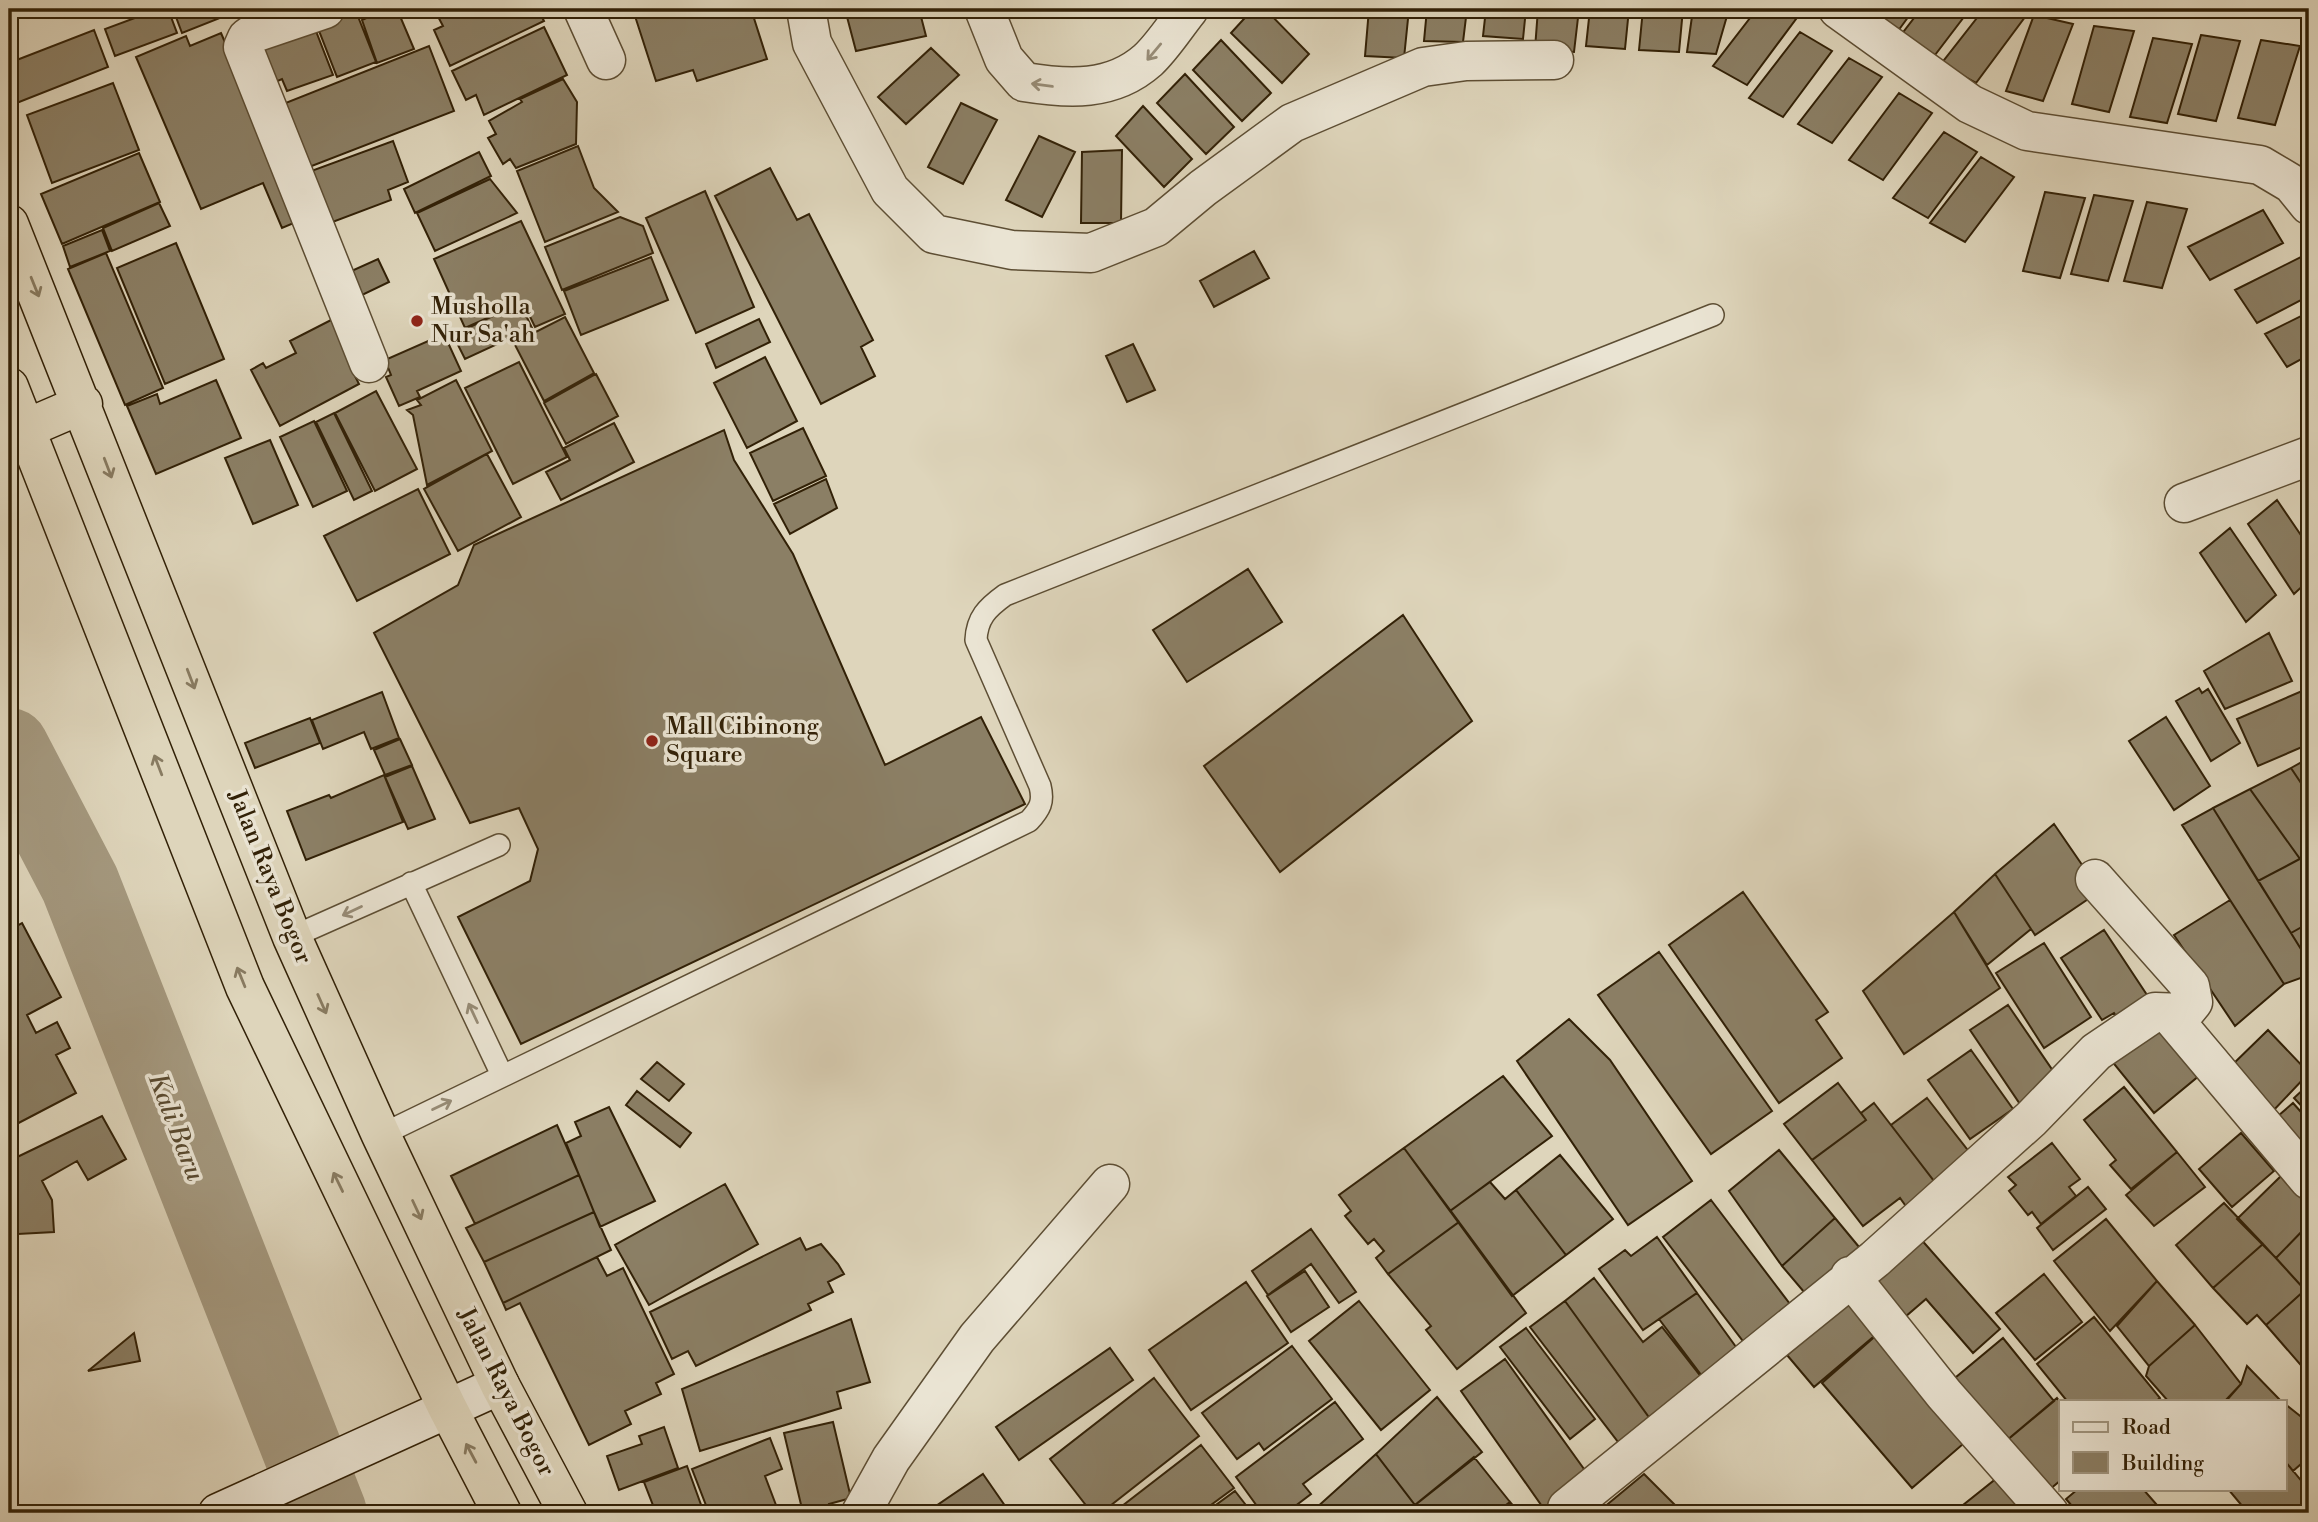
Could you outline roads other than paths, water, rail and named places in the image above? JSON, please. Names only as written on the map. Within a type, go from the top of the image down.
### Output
[{"type":"highway","name":"Jalan Raya Bogor","points":[[9,224],[83,404],[292,937],[500,1385],[568,1513]]},
{"type":"highway","points":[[9,387],[245,987],[446,1407],[502,1513]]},
{"type":"highway","points":[[25,429],[83,404]]},
{"type":"street","points":[[325,9],[254,33],[247,38],[243,47],[369,363]]},
{"type":"street","points":[[583,9],[606,60]]},
{"type":"street","points":[[806,9],[812,43],[890,190],[934,234],[1012,250],[1091,253],[1156,227],[1203,188],[1292,123],[1423,67],[1466,61],[1554,60]]},
{"type":"street","points":[[984,9],[1004,59],[1024,82],[1067,89],[1110,83],[1147,60],[1189,9]]},
{"type":"street","points":[[1838,9],[1969,104],[2027,131],[2260,165],[2292,184],[2309,205]]},
{"type":"street","points":[[2184,503],[2309,456]]},
{"type":"street","points":[[1567,1508],[1850,1276],[1875,1259],[2031,1119],[2096,1052],[2155,1012],[2170,1015],[2184,1013],[2193,1002],[2190,986],[2095,879]]},
{"type":"street","points":[[2170,1015],[2309,1180]]},
{"type":"street","points":[[862,1513],[891,1459],[977,1338],[1110,1184]]},
{"type":"street","points":[[1850,1276],[1944,1394],[2049,1513]]},
{"type":"street","points":[[218,1513],[446,1407],[500,1385]]},
{"type":"lane","points":[[382,1135],[1028,821],[1040,810],[1043,798],[1040,786],[976,640],[977,625],[988,608],[1005,595],[1713,315]]},
{"type":"lane","points":[[292,937],[499,845]]},
{"type":"lane","points":[[411,883],[502,1075]]},
{"type":"waterway","name":"Kali Baru","points":[[9,748],[80,884],[327,1513]]},
{"type":"place","name":"Musholla Nur Sa'ah","points":[[417,321]]},
{"type":"place","name":"Mall Cibinong Square","points":[[652,741]]}]
